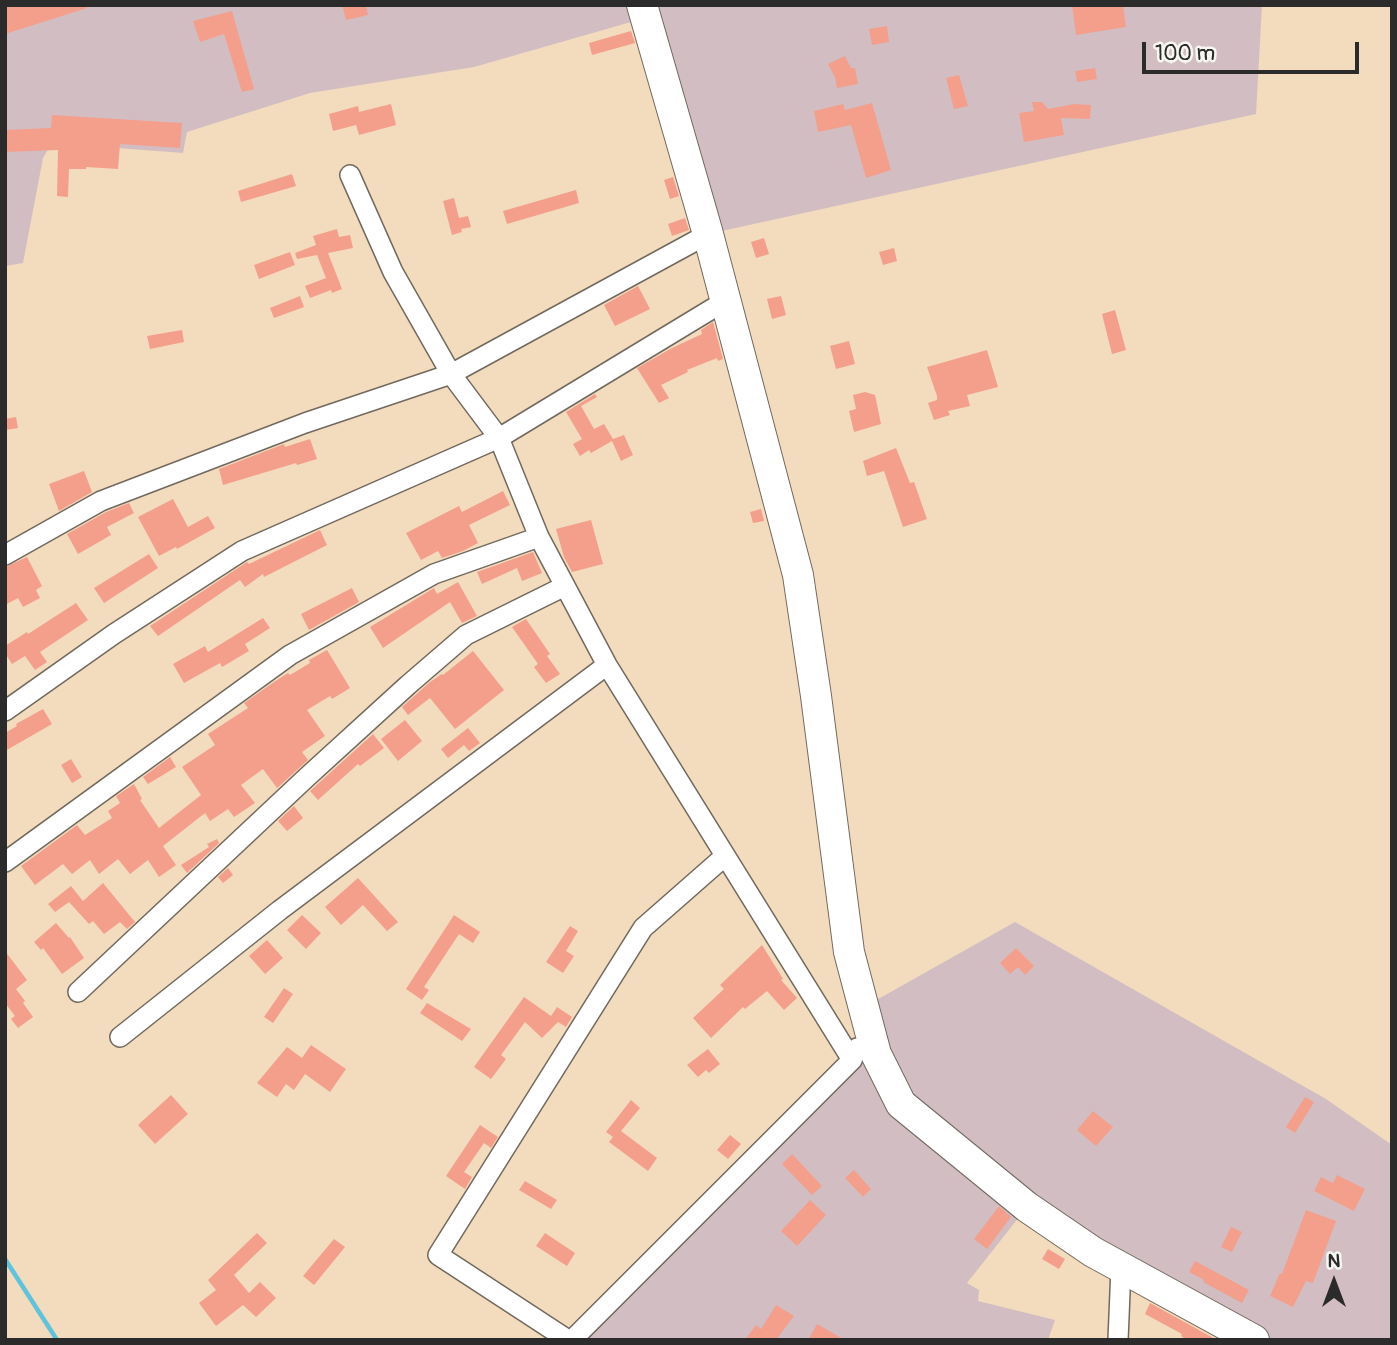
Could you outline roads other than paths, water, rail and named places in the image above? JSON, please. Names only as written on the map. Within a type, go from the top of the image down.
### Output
[{"type":"highway","points":[[642,5],[708,234],[798,575],[849,952],[876,1054],[901,1104],[1027,1207],[1093,1252],[1254,1340]]},
{"type":"street","points":[[350,175],[393,272],[451,374],[499,438],[539,537],[607,665],[852,1060]]},
{"type":"street","points":[[5,555],[100,500],[305,423],[451,374],[708,234]]},
{"type":"street","points":[[5,710],[114,634],[242,551],[499,438],[725,301]]},
{"type":"street","points":[[5,862],[290,655],[434,574],[539,537]]},
{"type":"street","points":[[78,992],[307,777],[466,635],[565,586]]},
{"type":"street","points":[[120,1037],[280,910],[607,665]]},
{"type":"street","points":[[724,856],[643,928],[438,1255],[570,1340],[852,1060],[869,1026]]},
{"type":"street","points":[[1118,1340],[1121,1268]]},
{"type":"waterway","points":[[5,1259],[57,1340]]}]
